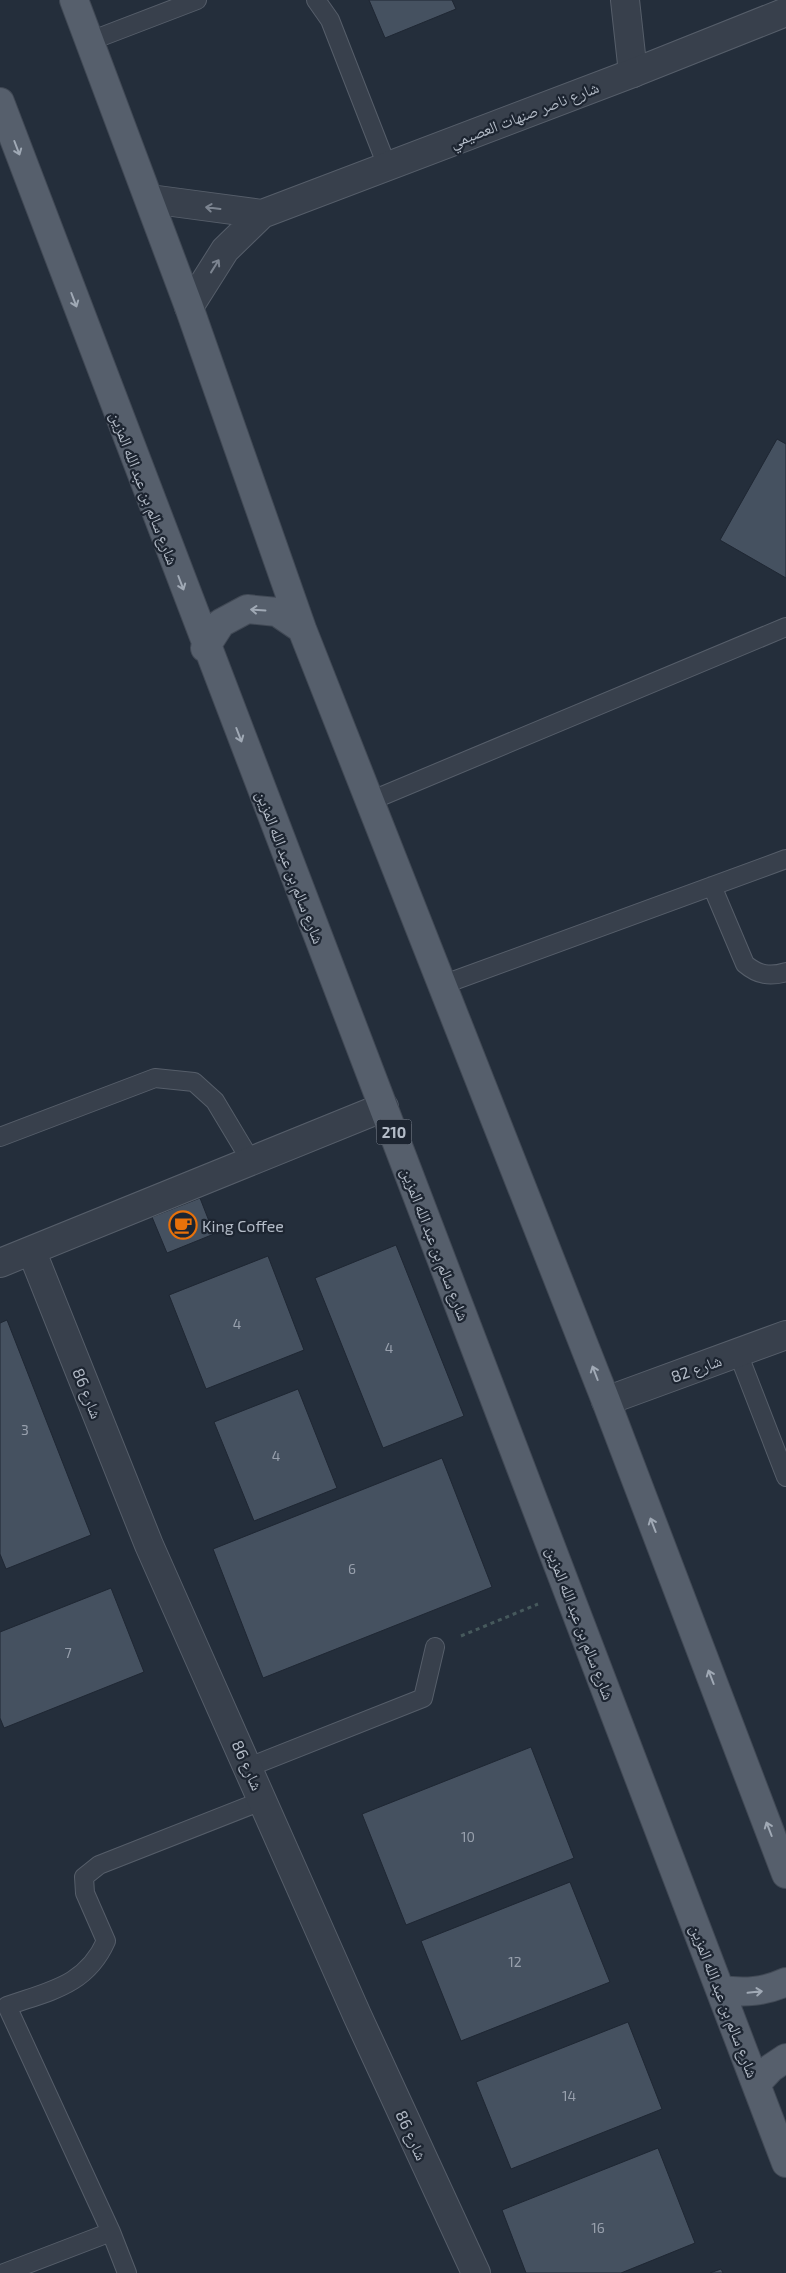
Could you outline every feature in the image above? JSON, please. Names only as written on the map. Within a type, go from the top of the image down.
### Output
[{"type":"main road","points":[[74,0],[150,199],[302,629],[606,1401],[786,1874]]},
{"type":"main road","name":"شارع سالم بن عبد الله المزين","points":[[0,102],[206,648],[384,1107],[722,1990],[786,2163]]},
{"type":"main road","points":[[206,648],[221,623],[247,610],[277,612],[302,629]]},
{"type":"main road","points":[[722,1990],[743,1993],[765,1990],[786,1982]]},
{"type":"main road","points":[[756,2084],[771,2068],[786,2058]]},
{"type":"street","points":[[625,0],[633,73]]},
{"type":"street","name":"شارع ناصر صنهات العصيمي","points":[[189,307],[225,250],[262,214],[633,73],[786,12]]},
{"type":"street","name":"شارع ناصر صنهات العصيمي","points":[[150,199],[262,214]]},
{"type":"street","points":[[0,1263],[32,1252],[384,1107]]},
{"type":"street","name":"شارع 86","points":[[32,1252],[149,1545],[264,1800],[357,2015],[476,2273]]},
{"type":"street","name":"شارع 82","points":[[606,1401],[786,1335]]},
{"type":"lane","points":[[90,41],[197,0]]},
{"type":"lane","points":[[316,0],[330,20],[387,166]]},
{"type":"lane","points":[[370,802],[786,627]]},
{"type":"lane","points":[[442,985],[786,859]]},
{"type":"lane","points":[[712,886],[745,964],[752,971],[761,974],[778,975],[786,972]]},
{"type":"lane","points":[[0,1137],[155,1078],[194,1082],[215,1101],[251,1161]]},
{"type":"lane","points":[[738,1353],[786,1478]]},
{"type":"lane","points":[[249,1768],[423,1698],[435,1647]]},
{"type":"lane","points":[[127,2273],[111,2232],[3,2008],[73,1982],[99,1958],[106,1941],[85,1893],[84,1877],[99,1865],[264,1800]]},
{"type":"lane","points":[[4,2273],[111,2232]]},
{"type":"path","points":[[435,1647],[569,1591]]},
{"type":"building","points":[[369,0],[452,0],[456,9],[385,38]]},
{"type":"building","points":[[777,439],[786,444],[786,578],[720,540]]},
{"type":"building","name":"King Coffee","points":[[200,1198],[214,1234],[167,1253],[152,1217]]},
{"type":"building","points":[[396,1245],[464,1416],[383,1448],[315,1278]]},
{"type":"building","points":[[268,1256],[304,1350],[206,1389],[169,1295]]},
{"type":"building","points":[[7,1320],[91,1535],[6,1569],[0,1554],[0,1323]]},
{"type":"building","points":[[298,1389],[337,1488],[254,1521],[214,1422]]},
{"type":"building","points":[[442,1458],[492,1587],[263,1678],[213,1549]]},
{"type":"building","points":[[111,1588],[144,1672],[4,1728],[0,1718],[0,1632]]},
{"type":"building","points":[[531,1747],[574,1858],[406,1925],[362,1814]]},
{"type":"building","points":[[570,1882],[610,1982],[461,2041],[421,1941]]},
{"type":"building","points":[[628,2022],[662,2109],[511,2169],[476,2082]]},
{"type":"building","points":[[658,2148],[695,2243],[621,2273],[526,2273],[502,2210]]},
{"type":"building","points":[[721,2269],[723,2273],[710,2273]]},
{"type":"place","name":"King Coffee","points":[[183,1225]]}]
